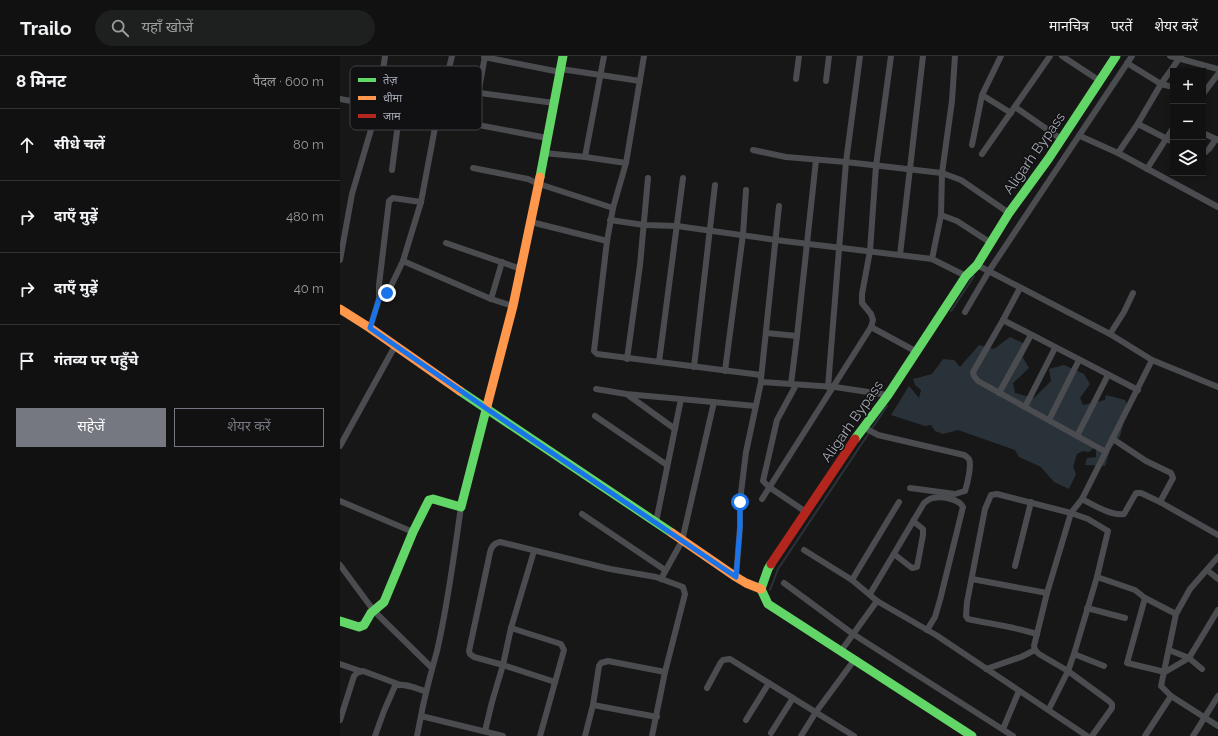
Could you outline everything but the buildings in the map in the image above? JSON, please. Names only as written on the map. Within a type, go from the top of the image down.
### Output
[{"type":"main road","points":[[340,621],[359,627],[362,626],[365,624],[368,617],[384,602],[413,532],[431,499],[461,506],[513,306],[532,222],[563,56]]},
{"type":"main road","name":"Aligarh Bypass","points":[[761,589],[768,569],[888,395],[966,276],[982,268],[991,243],[1009,213],[1049,158],[1116,56]]},
{"type":"main road","points":[[340,309],[736,577],[761,589],[768,604],[843,648],[854,659],[972,736]]},
{"type":"street","points":[[384,66],[385,56]]},
{"type":"street","points":[[450,66],[452,56]]},
{"type":"street","points":[[482,69],[484,56],[561,71],[601,75],[640,82]]},
{"type":"street","points":[[585,157],[604,56]]},
{"type":"street","points":[[644,56],[626,163],[610,220],[594,351],[596,354],[627,359],[761,375]]},
{"type":"street","points":[[796,79],[799,56]]},
{"type":"street","points":[[826,81],[829,56]]},
{"type":"street","points":[[832,386],[839,247],[846,162],[860,56]]},
{"type":"street","points":[[762,499],[832,386],[872,327],[873,320],[871,314],[862,303],[862,294],[870,251],[876,166],[891,56]]},
{"type":"street","points":[[900,255],[923,56]]},
{"type":"street","points":[[932,258],[940,215],[942,173],[952,101],[955,56]]},
{"type":"street","points":[[972,145],[982,95],[1001,56]]},
{"type":"street","points":[[982,154],[1050,56]]},
{"type":"street","points":[[1062,56],[1100,81]]},
{"type":"street","points":[[965,312],[982,268],[1080,136],[1132,56]]},
{"type":"street","points":[[1170,56],[1218,69]]},
{"type":"street","points":[[1118,153],[1138,124],[1161,84],[1180,58]]},
{"type":"street","points":[[1127,63],[1161,84],[1170,86]]},
{"type":"street","points":[[1206,90],[1218,74]]},
{"type":"street","points":[[482,93],[554,103]]},
{"type":"street","points":[[982,95],[1011,113]]},
{"type":"street","points":[[340,99],[350,101]]},
{"type":"street","points":[[1016,107],[1061,139]]},
{"type":"street","points":[[1138,124],[1170,141]]},
{"type":"street","points":[[482,126],[547,138]]},
{"type":"street","points":[[340,260],[352,194],[371,130]]},
{"type":"street","points":[[392,170],[397,130]]},
{"type":"street","points":[[379,299],[389,290],[402,261],[421,202],[435,130]]},
{"type":"street","points":[[1147,169],[1170,133]]},
{"type":"street","points":[[1206,134],[1217,140],[1206,152]]},
{"type":"street","points":[[1080,136],[1118,153],[1218,206]]},
{"type":"street","points":[[753,150],[786,157],[942,173],[961,180],[1009,213]]},
{"type":"street","points":[[544,153],[626,163]]},
{"type":"street","points":[[806,512],[769,487],[763,481],[777,420],[793,384],[796,336],[816,160]]},
{"type":"street","points":[[473,168],[528,179],[613,208]]},
{"type":"street","points":[[627,359],[640,265],[648,178]]},
{"type":"street","points":[[659,362],[683,178]]},
{"type":"street","points":[[694,367],[715,184]]},
{"type":"street","points":[[725,371],[743,234],[746,190]]},
{"type":"street","points":[[370,328],[379,299],[379,285],[389,201],[393,198],[421,202]]},
{"type":"street","points":[[736,577],[740,502],[746,452],[754,406],[761,382],[779,206]]},
{"type":"street","points":[[940,215],[956,221],[991,243]]},
{"type":"street","points":[[610,220],[677,226],[743,234],[776,240],[932,258],[966,276]]},
{"type":"street","points":[[532,222],[607,241]]},
{"type":"street","points":[[446,242],[521,269]]},
{"type":"street","points":[[402,261],[491,299],[513,306]]},
{"type":"street","points":[[491,299],[502,262]]},
{"type":"street","points":[[982,268],[1110,334],[1152,360],[1218,387]]},
{"type":"street","points":[[1020,288],[973,372],[974,376],[978,381],[1106,452]]},
{"type":"street","points":[[1110,334],[1124,312],[1133,293]]},
{"type":"street","points":[[1003,320],[1138,390]]},
{"type":"street","points":[[872,327],[917,352]]},
{"type":"street","points":[[766,333],[796,336]]},
{"type":"street","points":[[1000,393],[1030,335]]},
{"type":"street","points":[[340,446],[395,346]]},
{"type":"street","points":[[1025,407],[1055,348]]},
{"type":"street","points":[[1050,420],[1079,360]]},
{"type":"street","points":[[1092,736],[1109,713],[1112,708],[1112,704],[1109,700],[1068,671],[1039,654],[1035,650],[1034,646],[1047,594],[1071,513],[1082,499],[1152,360]]},
{"type":"street","points":[[1077,436],[1108,375]]},
{"type":"street","points":[[761,382],[832,386],[888,395]]},
{"type":"street","points":[[596,389],[626,394],[754,406]]},
{"type":"street","points":[[626,394],[675,429]]},
{"type":"street","points":[[656,522],[682,399]]},
{"type":"street","points":[[661,579],[682,540],[714,402]]},
{"type":"street","points":[[595,416],[667,465]]},
{"type":"street","points":[[865,428],[873,434],[964,455],[970,461],[968,484],[965,491],[955,494],[910,488]]},
{"type":"street","points":[[1113,440],[1146,461],[1166,470],[1171,474],[1172,478],[1160,502]]},
{"type":"street","points":[[1082,499],[1113,513],[1124,514],[1136,493],[1142,493],[1218,536]]},
{"type":"street","points":[[1037,634],[1025,630],[997,626],[968,619],[965,612],[985,509],[991,495],[997,494],[1071,513],[1088,519],[1108,532],[1097,577],[1074,654],[1068,671],[1049,710]]},
{"type":"street","points":[[870,594],[924,503],[932,498],[955,500],[961,503],[963,507],[940,600],[935,617],[927,630]]},
{"type":"street","points":[[340,501],[413,532]]},
{"type":"street","points":[[852,580],[899,502]]},
{"type":"street","points":[[1015,566],[1031,502]]},
{"type":"street","points":[[417,736],[425,692],[437,651],[461,506]]},
{"type":"street","points":[[582,514],[666,570]]},
{"type":"street","points":[[894,554],[912,568],[916,567],[923,529],[913,520]]},
{"type":"street","points":[[555,682],[503,664],[474,657],[470,654],[469,651],[492,548],[495,543],[500,542],[610,569],[661,579],[683,586],[685,591],[665,672],[652,736]]},
{"type":"street","points":[[804,550],[852,580],[877,601],[927,630],[1087,736]]},
{"type":"street","points":[[485,731],[511,628],[534,551]]},
{"type":"street","points":[[1218,557],[1190,589],[1176,614],[1162,686],[1171,696],[1218,726]]},
{"type":"street","points":[[340,565],[374,611],[432,668]]},
{"type":"street","points":[[1207,570],[1218,579]]},
{"type":"street","points":[[1097,577],[1135,590],[1145,598],[1176,614]]},
{"type":"street","points":[[972,578],[1047,594]]},
{"type":"street","points":[[784,583],[853,634],[1003,728],[1013,736]]},
{"type":"street","points":[[1145,598],[1127,663],[1165,672],[1189,658],[1218,610]]},
{"type":"street","points":[[843,648],[877,601]]},
{"type":"street","points":[[1087,608],[1125,618]]},
{"type":"street","points":[[511,628],[562,645],[564,650],[540,736]]},
{"type":"street","points":[[986,668],[1021,657],[1035,650]]},
{"type":"street","points":[[1169,650],[1189,658],[1202,670]]},
{"type":"street","points":[[1074,654],[1104,666]]},
{"type":"street","points":[[707,688],[721,662],[726,659],[730,659],[854,736]]},
{"type":"street","points":[[801,736],[816,712],[854,659]]},
{"type":"street","points":[[584,736],[593,705],[599,666],[601,663],[608,661],[665,672]]},
{"type":"street","points":[[340,664],[425,692]]},
{"type":"street","points":[[340,720],[354,676],[360,671]]},
{"type":"street","points":[[746,720],[769,683]]},
{"type":"street","points":[[375,736],[392,689],[398,684]]},
{"type":"street","points":[[1003,728],[1019,690]]},
{"type":"street","points":[[1145,736],[1171,696]]},
{"type":"street","points":[[1193,736],[1218,696]]},
{"type":"street","points":[[771,733],[793,698]]},
{"type":"street","points":[[593,705],[657,717]]},
{"type":"street","points":[[421,716],[503,736]]},
{"type":"shaded area","points":[[1010,337],[1025,344],[1023,358],[1029,368],[1013,383],[1015,393],[1034,398],[1051,381],[1049,369],[1064,365],[1084,374],[1090,384],[1080,398],[1083,405],[1105,400],[1106,395],[1125,400],[1128,407],[1120,436],[1110,450],[1105,466],[1085,465],[1087,458],[1096,457],[1096,446],[1089,452],[1083,451],[1077,454],[1073,467],[1076,474],[1069,489],[1054,482],[1041,467],[1019,457],[1015,450],[958,430],[943,434],[935,431],[931,425],[925,426],[891,415],[909,386],[919,398],[921,390],[915,385],[913,379],[932,374],[943,359],[954,360],[960,367],[979,345],[994,349]]},
{"type":"waterway","points":[[951,311],[974,276]]},
{"type":"waterway","points":[[770,590],[778,569],[887,406]]},
{"type":"traffic: fast","points":[[540,177],[563,56]]},
{"type":"traffic: fast","points":[[855,439],[888,395],[966,276],[977,265],[1009,213],[1049,158],[1116,56]]},
{"type":"traffic: fast","points":[[460,391],[672,533]]},
{"type":"traffic: fast","points":[[340,621],[359,627],[364,625],[371,613],[384,602],[413,532],[429,500],[433,499],[461,507],[487,406]]},
{"type":"traffic: fast","points":[[771,564],[761,589],[768,604],[972,736]]},
{"type":"traffic: slow","points":[[487,406],[513,306],[540,177]]},
{"type":"traffic: slow","points":[[340,309],[370,328],[460,391]]},
{"type":"traffic: slow","points":[[672,533],[736,577],[761,589]]},
{"type":"traffic: jam","points":[[771,564],[855,439]]},
{"type":"route","points":[[387,293],[379,299],[370,328],[736,577],[740,527],[740,502]]}]
